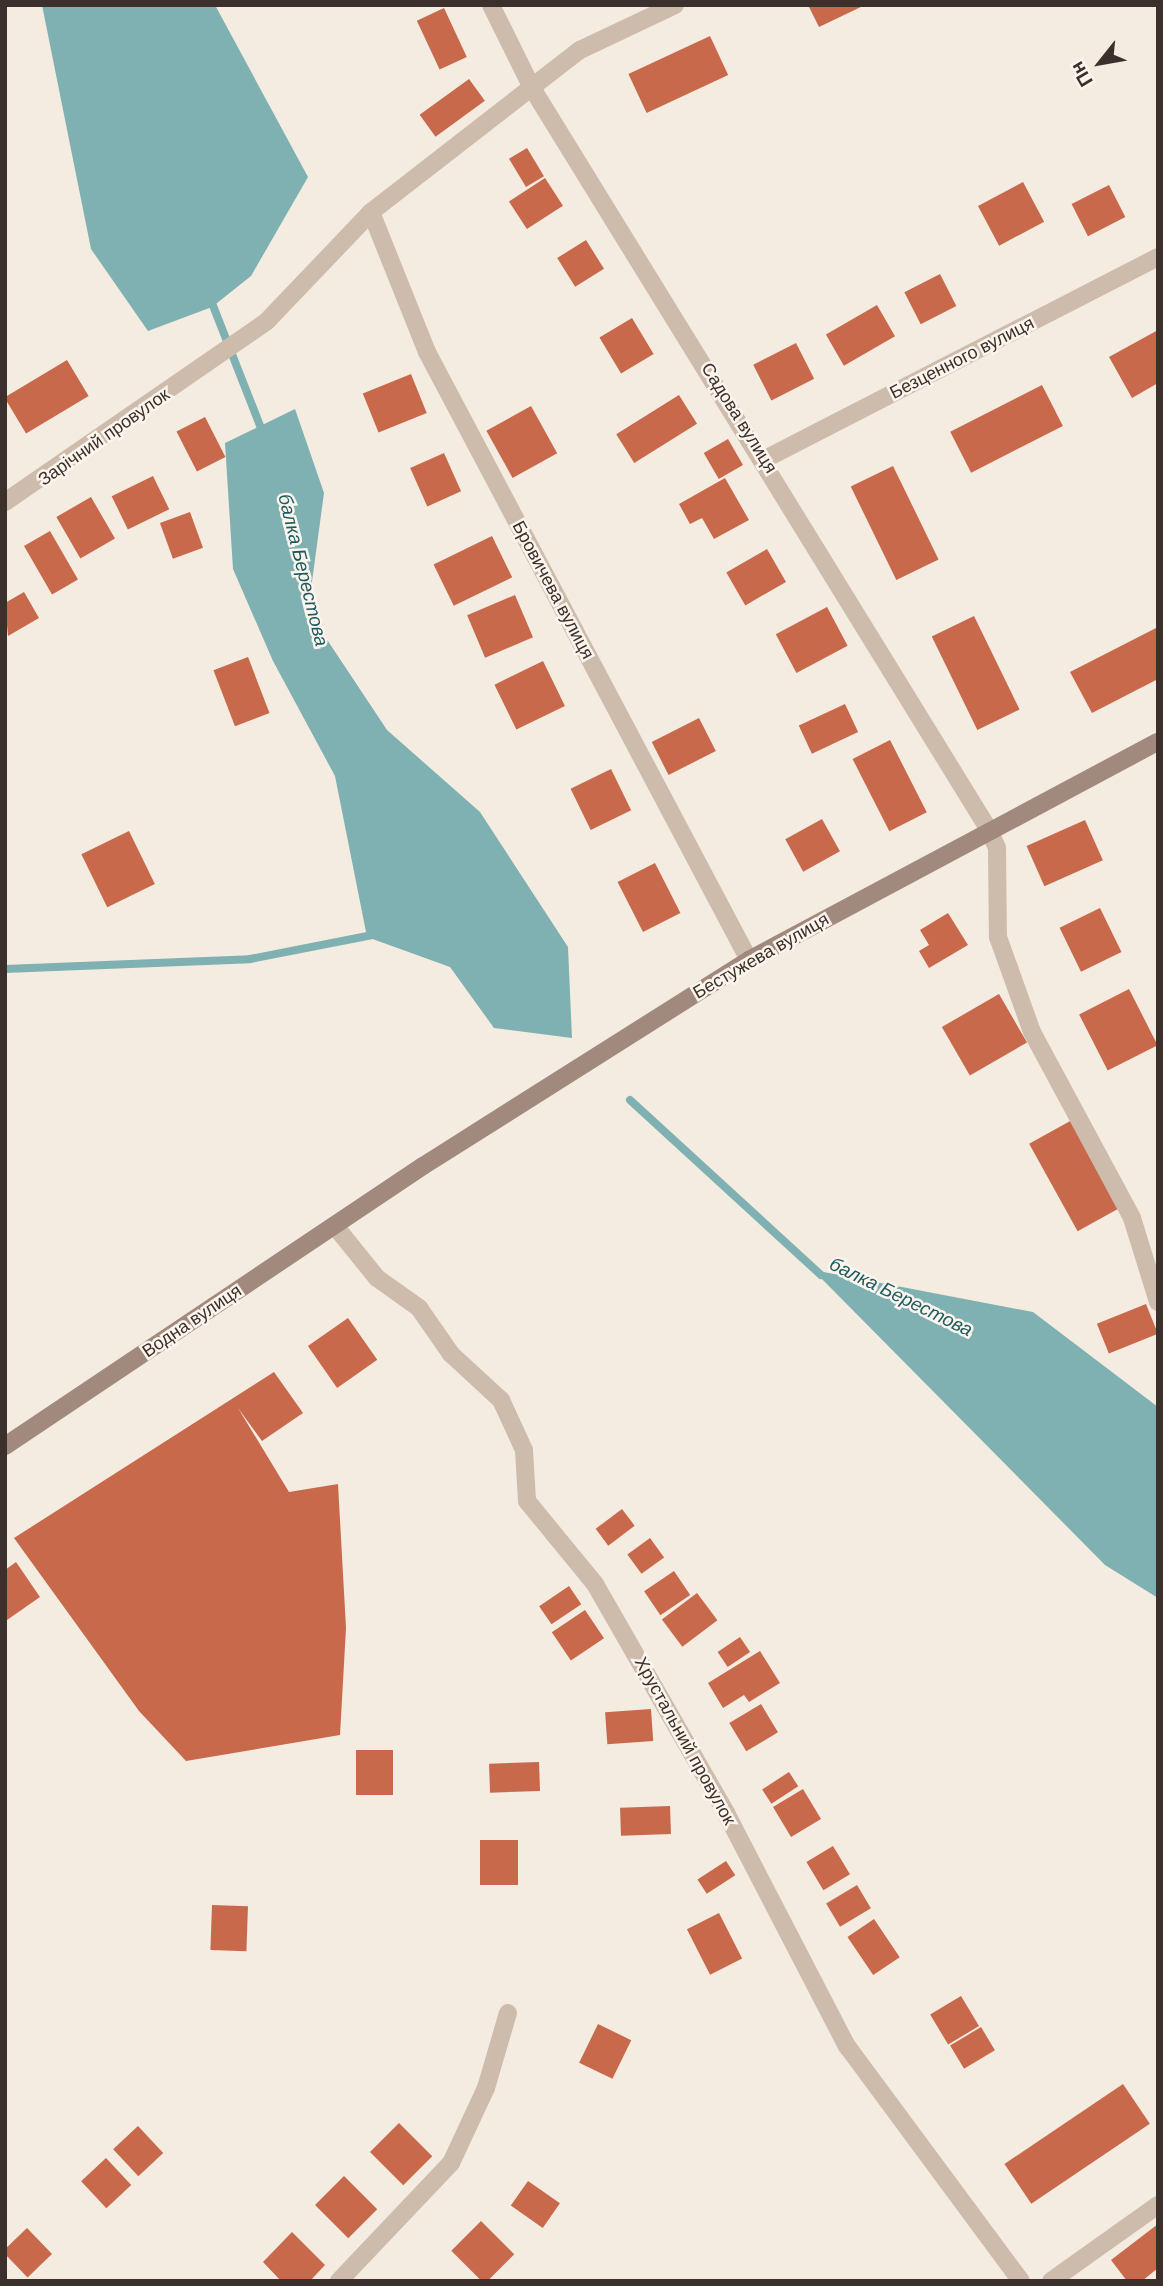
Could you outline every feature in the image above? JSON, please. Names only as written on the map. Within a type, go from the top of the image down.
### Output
[{"type":"street","name":"Садова вулиця","points":[[491,5],[532,88],[765,459],[989,830],[997,848],[998,937],[1032,1032],[1132,1218],[1158,1302]]},
{"type":"street","name":"Зарічний провулок","points":[[5,502],[267,321],[372,212],[580,50],[675,5]]},
{"type":"street","name":"Бровичева вулиця","points":[[372,212],[428,352],[749,960]]},
{"type":"street","name":"Безценного вулиця","points":[[765,459],[1158,257]]},
{"type":"street","name":"Бестужева вулиця","points":[[379,1196],[749,960],[1158,742]]},
{"type":"street","name":"Водна вулиця","points":[[5,1446],[379,1196]]},
{"type":"street","name":"Хрустальний провулок","points":[[335,1226],[377,1278],[419,1308],[451,1354],[501,1400],[524,1450],[527,1501],[602,1596],[726,1813],[847,2046],[1021,2281]]},
{"type":"street","points":[[339,2281],[451,2163],[486,2088],[508,2013]]},
{"type":"street","points":[[1051,2281],[1158,2205]]},
{"type":"water","points":[[42,5],[215,5],[308,177],[251,276],[212,307],[148,331],[91,249]]},
{"type":"water","points":[[295,409],[324,493],[308,611],[387,730],[480,812],[568,947],[572,1038],[494,1028],[450,967],[367,937],[335,776],[273,661],[233,569],[225,443]]},
{"type":"water","points":[[813,1270],[1033,1312],[1158,1407],[1158,1598],[1105,1565]]},
{"type":"building","points":[[808,5],[865,5],[819,27]]},
{"type":"building","points":[[444,8],[467,57],[440,70],[417,21]]},
{"type":"building","points":[[710,36],[728,75],[647,113],[628,74]]},
{"type":"building","points":[[469,79],[485,101],[436,137],[420,115]]},
{"type":"building","points":[[527,148],[544,176],[526,187],[509,159]]},
{"type":"building","points":[[545,178],[563,206],[527,229],[509,201]]},
{"type":"building","points":[[1023,182],[1044,222],[999,246],[978,206]]},
{"type":"building","points":[[1109,185],[1125,217],[1088,236],[1072,204]]},
{"type":"building","points":[[586,240],[604,269],[575,287],[557,258]]},
{"type":"building","points":[[940,274],[956,306],[921,324],[904,292]]},
{"type":"building","points":[[877,305],[895,336],[844,366],[826,334]]},
{"type":"building","points":[[632,318],[654,354],[621,374],[599,338]]},
{"type":"building","points":[[1158,330],[1158,383],[1132,398],[1109,357]]},
{"type":"building","points":[[796,343],[814,379],[771,400],[753,365]]},
{"type":"building","points":[[67,360],[89,396],[26,434],[5,397]]},
{"type":"building","points":[[411,374],[427,413],[379,432],[363,393]]},
{"type":"building","points":[[1042,385],[1063,426],[971,473],[950,432]]},
{"type":"building","points":[[679,395],[697,424],[634,463],[616,434]]},
{"type":"building","points":[[531,406],[557,453],[513,478],[486,431]]},
{"type":"building","points":[[205,417],[225,457],[197,472],[176,432]]},
{"type":"building","points":[[728,439],[743,465],[719,479],[704,453]]},
{"type":"building","points":[[444,453],[461,491],[427,506],[410,468]]},
{"type":"building","points":[[893,466],[939,559],[896,580],[851,487]]},
{"type":"building","points":[[153,476],[169,509],[128,529],[112,496]]},
{"type":"building","points":[[725,478],[749,520],[714,539],[702,518],[690,524],[679,504]]},
{"type":"building","points":[[91,497],[115,539],[80,559],[56,517]]},
{"type":"building","points":[[190,512],[203,548],[173,559],[160,523]]},
{"type":"building","points":[[50,531],[78,579],[52,594],[24,546]]},
{"type":"building","points":[[492,536],[512,577],[454,606],[434,564]]},
{"type":"building","points":[[767,549],[786,582],[745,605],[726,572]]},
{"type":"building","points":[[24,592],[39,618],[8,636],[5,603]]},
{"type":"building","points":[[515,595],[533,637],[485,658],[467,615]]},
{"type":"building","points":[[827,607],[848,646],[796,673],[776,634]]},
{"type":"building","points":[[974,616],[1020,709],[977,730],[932,637]]},
{"type":"building","points":[[1158,627],[1158,679],[1092,713],[1070,672]]},
{"type":"building","points":[[248,657],[270,713],[235,726],[213,670]]},
{"type":"building","points":[[543,661],[565,706],[516,730],[494,685]]},
{"type":"building","points":[[845,704],[858,732],[812,754],[799,726]]},
{"type":"building","points":[[699,718],[716,751],[669,775],[652,742]]},
{"type":"building","points":[[890,740],[927,812],[889,831],[853,759]]},
{"type":"building","points":[[611,769],[631,810],[591,830],[571,789]]},
{"type":"building","points":[[822,819],[840,851],[803,872],[785,839]]},
{"type":"building","points":[[1085,820],[1103,860],[1044,886],[1027,846]]},
{"type":"building","points":[[129,831],[155,884],[107,907],[81,854]]},
{"type":"building","points":[[655,863],[680,913],[643,932],[618,882]]},
{"type":"building","points":[[1100,908],[1121,952],[1081,972],[1060,928]]},
{"type":"building","points":[[948,913],[968,945],[929,968],[919,951],[929,945],[920,930]]},
{"type":"building","points":[[1129,989],[1158,1045],[1108,1071],[1079,1014]]},
{"type":"building","points":[[999,994],[1027,1042],[970,1075],[942,1027]]},
{"type":"building","points":[[1072,1120],[1120,1207],[1078,1231],[1029,1144]]},
{"type":"building","points":[[1146,1304],[1158,1334],[1109,1354],[1097,1324]]},
{"type":"building","points":[[348,1318],[377,1360],[337,1388],[308,1346]]},
{"type":"building","points":[[274,1372],[303,1413],[262,1441],[238,1408],[289,1492],[338,1484],[346,1628],[340,1735],[186,1761],[139,1711],[14,1538]]},
{"type":"building","points":[[622,1509],[635,1526],[608,1546],[596,1529]]},
{"type":"building","points":[[650,1538],[664,1557],[641,1574],[627,1554]]},
{"type":"building","points":[[16,1562],[40,1597],[7,1620],[5,1570]]},
{"type":"building","points":[[674,1571],[690,1595],[660,1615],[644,1591]]},
{"type":"building","points":[[569,1586],[581,1604],[551,1624],[539,1606]]},
{"type":"building","points":[[697,1593],[717,1620],[682,1647],[662,1619]]},
{"type":"building","points":[[585,1610],[604,1638],[571,1661],[552,1632]]},
{"type":"building","points":[[740,1637],[750,1652],[728,1667],[718,1652]]},
{"type":"building","points":[[760,1651],[780,1683],[749,1702],[744,1695],[723,1708],[708,1683]]},
{"type":"building","points":[[761,1704],[778,1732],[746,1751],[729,1723]]},
{"type":"building","points":[[651,1709],[653,1741],[607,1744],[605,1712]]},
{"type":"building","points":[[356,1750],[393,1750],[393,1795],[356,1795]]},
{"type":"building","points":[[539,1762],[540,1791],[490,1793],[489,1764]]},
{"type":"building","points":[[789,1772],[798,1786],[771,1804],[762,1789]]},
{"type":"building","points":[[803,1789],[821,1819],[791,1837],[773,1807]]},
{"type":"building","points":[[670,1806],[671,1834],[621,1836],[620,1808]]},
{"type":"building","points":[[480,1840],[518,1840],[518,1885],[480,1885]]},
{"type":"building","points":[[833,1846],[850,1874],[823,1890],[806,1862]]},
{"type":"building","points":[[726,1861],[735,1875],[707,1894],[697,1880]]},
{"type":"building","points":[[857,1885],[871,1908],[840,1927],[826,1904]]},
{"type":"building","points":[[212,1905],[248,1906],[246,1951],[210,1950]]},
{"type":"building","points":[[719,1913],[742,1958],[710,1975],[687,1929]]},
{"type":"building","points":[[874,1919],[900,1957],[873,1975],[847,1937]]},
{"type":"building","points":[[961,1996],[979,2026],[948,2045],[930,2015]]},
{"type":"building","points":[[598,2024],[631,2040],[612,2079],[579,2063]]},
{"type":"building","points":[[981,2027],[995,2050],[964,2069],[950,2046]]},
{"type":"building","points":[[1123,2084],[1150,2124],[1031,2204],[1004,2164]]},
{"type":"building","points":[[399,2123],[432,2156],[403,2185],[370,2152]]},
{"type":"building","points":[[138,2126],[163,2153],[138,2176],[113,2149]]},
{"type":"building","points":[[106,2158],[131,2185],[106,2208],[81,2181]]},
{"type":"building","points":[[344,2176],[377,2209],[348,2238],[315,2205]]},
{"type":"building","points":[[528,2181],[560,2203],[543,2228],[511,2206]]},
{"type":"building","points":[[481,2221],[514,2254],[487,2281],[482,2281],[451,2251]]},
{"type":"building","points":[[1158,2224],[1158,2268],[1142,2281],[1127,2281],[1111,2260]]},
{"type":"building","points":[[27,2228],[52,2254],[28,2278],[5,2254],[5,2249]]},
{"type":"building","points":[[292,2232],[325,2265],[310,2281],[281,2281],[263,2262]]},
{"type":"waterway","name":"балка Берестова","points":[[210,298],[264,436]]},
{"type":"waterway","points":[[5,969],[250,959],[378,934]]},
{"type":"waterway","name":"балка Берестова","points":[[630,1100],[821,1275]]}]
